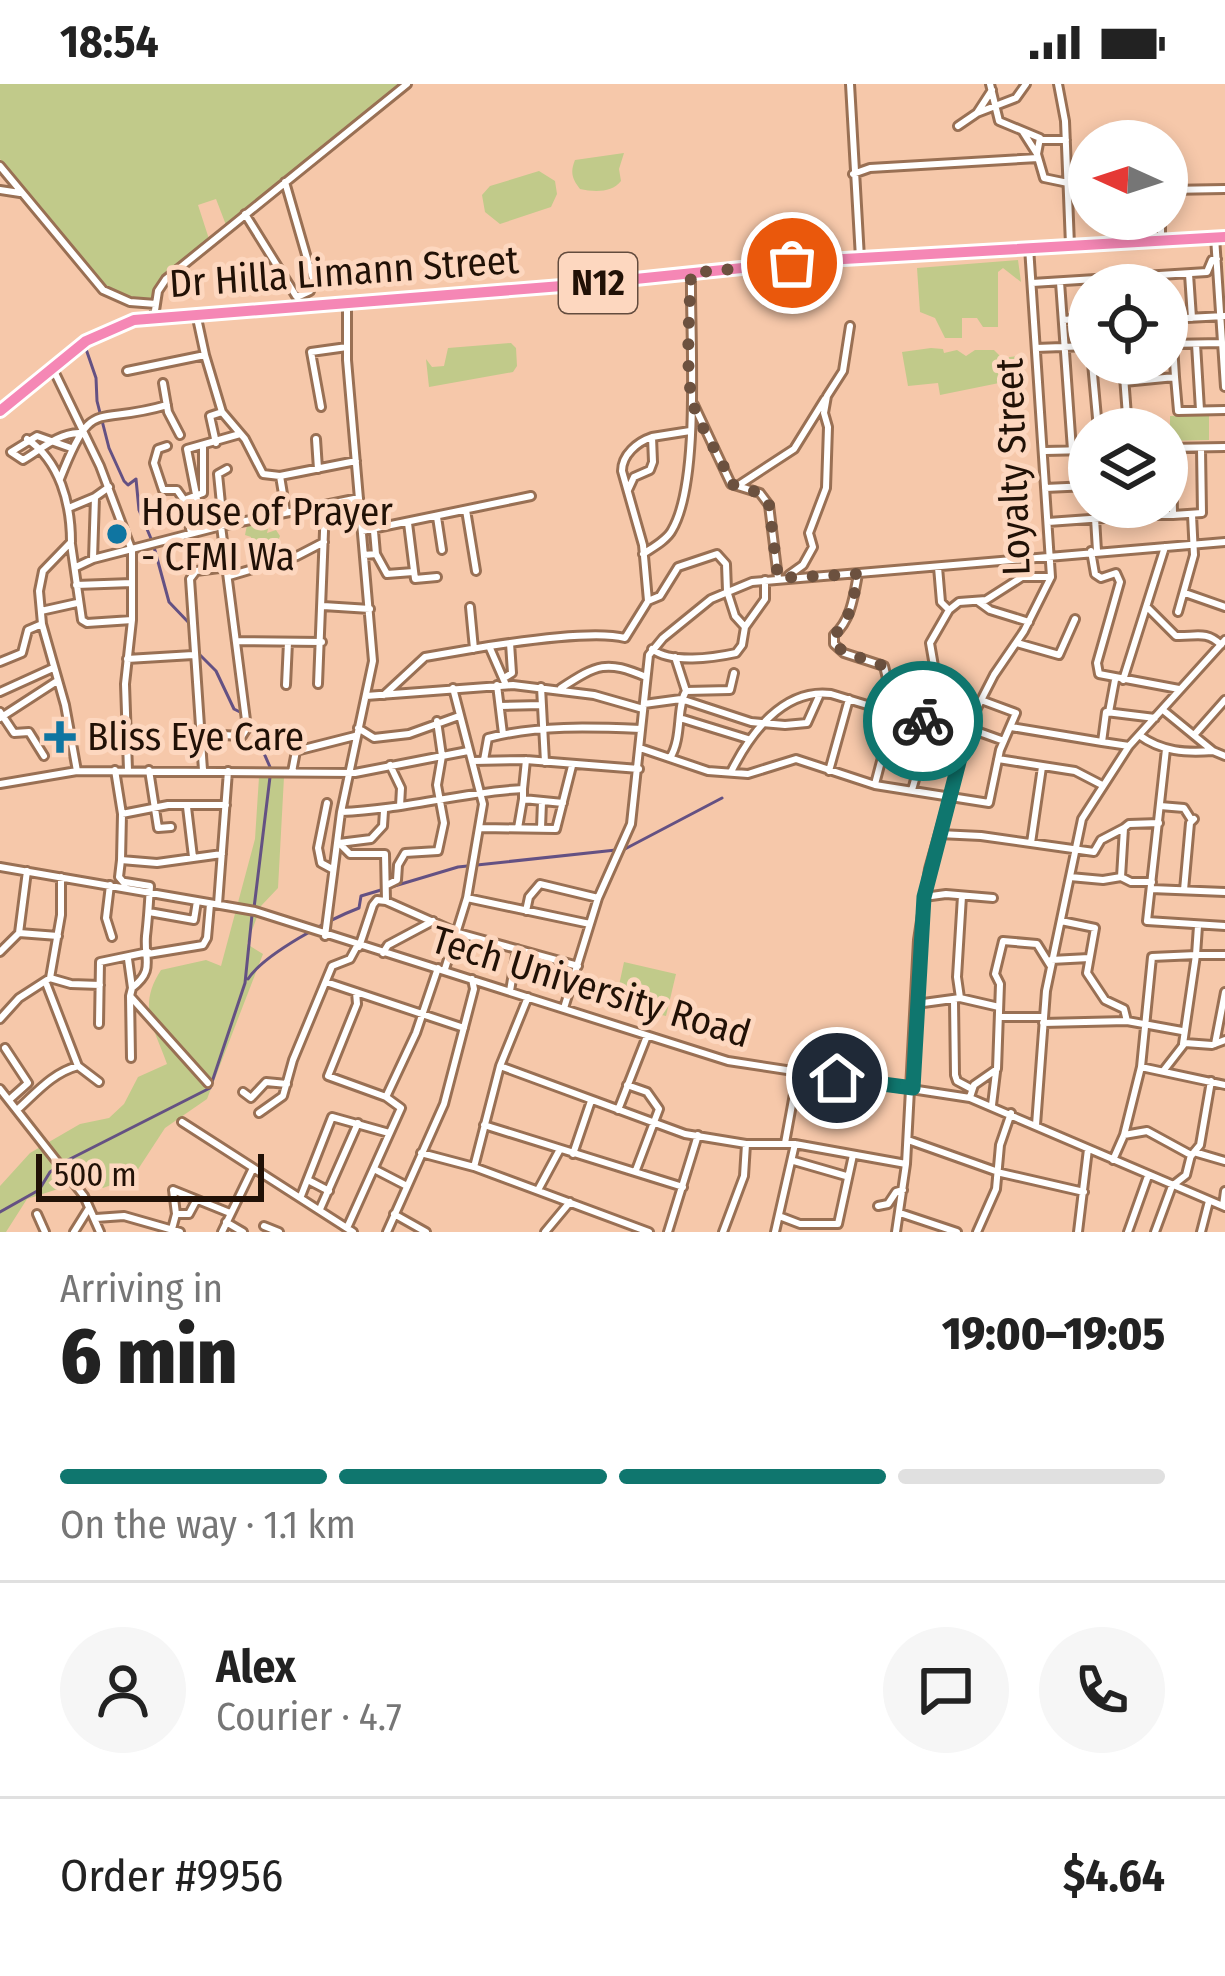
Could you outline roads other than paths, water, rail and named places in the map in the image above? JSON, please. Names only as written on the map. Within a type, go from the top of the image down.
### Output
[{"type":"highway","name":"Dr Hilla Limann Street","points":[[1188,239],[1220,237]]},
{"type":"highway","name":"Dr Hilla Limann Street","points":[[0,411],[86,341],[155,311],[196,314],[297,301],[1161,240]]},
{"type":"street","points":[[0,166],[103,290],[155,311],[166,279],[407,84]]},
{"type":"street","points":[[850,84],[860,258]]},
{"type":"street","points":[[958,126],[1016,98],[1026,84]]},
{"type":"street","points":[[1058,84],[1068,169]]},
{"type":"street","points":[[991,87],[999,122],[1041,140]]},
{"type":"street","points":[[977,113],[991,87]]},
{"type":"street","points":[[1022,131],[1044,178],[1068,183]]},
{"type":"street","points":[[1037,156],[1041,140]]},
{"type":"street","points":[[1041,140],[1066,140]]},
{"type":"street","points":[[853,173],[1037,156]]},
{"type":"street","points":[[245,214],[297,301],[310,291],[313,279],[285,182]]},
{"type":"street","points":[[1188,190],[1225,189]]},
{"type":"street","points":[[0,190],[22,194]]},
{"type":"street","points":[[1220,237],[1217,259],[1225,387]]},
{"type":"street","points":[[1070,240],[1070,244]]},
{"type":"street","name":"Loyalty Street","points":[[896,1232],[913,1088],[924,897],[965,739],[981,700],[1051,577],[1029,247]]},
{"type":"street","points":[[1192,317],[1189,274],[1210,271],[1212,260],[1217,259]]},
{"type":"street","points":[[643,554],[673,530],[681,512],[692,402],[691,273]]},
{"type":"street","points":[[1060,282],[1069,408]]},
{"type":"street","points":[[1032,284],[1068,282]]},
{"type":"street","points":[[326,936],[340,812],[373,661],[347,301]]},
{"type":"street","points":[[196,314],[223,412],[263,475],[356,461]]},
{"type":"street","points":[[1188,317],[1222,316]]},
{"type":"street","points":[[1063,320],[1068,320]]},
{"type":"street","points":[[738,486],[794,449],[843,371],[850,326]]},
{"type":"street","points":[[1188,344],[1222,344]]},
{"type":"street","points":[[1196,344],[1201,410]]},
{"type":"street","points":[[321,407],[311,352],[347,347]]},
{"type":"street","points":[[1036,348],[1068,347]]},
{"type":"street","points":[[127,371],[205,355]]},
{"type":"street","points":[[52,368],[109,487],[132,551],[128,770]]},
{"type":"street","points":[[163,383],[180,435]]},
{"type":"street","points":[[1175,384],[1177,409],[1225,410]]},
{"type":"street","points":[[789,576],[810,554],[809,533],[826,495],[827,396]]},
{"type":"street","points":[[692,402],[712,446],[720,452],[731,484],[760,493],[769,505],[778,578]]},
{"type":"street","points":[[71,448],[52,440],[37,436],[26,439],[12,454],[22,460],[52,440],[81,430],[103,415],[167,405]]},
{"type":"street","points":[[216,442],[210,416],[223,412]]},
{"type":"street","points":[[214,428],[230,424]]},
{"type":"street","points":[[59,483],[81,430]]},
{"type":"street","points":[[648,602],[643,554],[622,463],[640,441],[690,431]]},
{"type":"street","points":[[203,530],[187,449],[240,434]]},
{"type":"street","points":[[628,490],[634,477],[650,470],[652,437]]},
{"type":"street","points":[[26,439],[42,449],[70,507],[82,620],[132,620]]},
{"type":"street","points":[[316,439],[318,469]]},
{"type":"street","points":[[167,446],[158,449],[154,470],[163,490],[177,490],[184,500],[191,533]]},
{"type":"street","points":[[198,497],[206,477],[202,446]]},
{"type":"street","points":[[1188,449],[1225,447]]},
{"type":"street","points":[[1188,514],[1202,513],[1202,449]]},
{"type":"street","points":[[1043,451],[1068,450]]},
{"type":"street","points":[[201,515],[221,504],[218,474],[227,469]]},
{"type":"street","points":[[280,476],[286,512]]},
{"type":"street","points":[[70,507],[109,487]]},
{"type":"street","points":[[1045,488],[1068,487]]},
{"type":"street","points":[[92,559],[95,496]]},
{"type":"street","points":[[362,531],[531,496]]},
{"type":"street","points":[[184,500],[198,497]]},
{"type":"street","points":[[74,567],[203,530],[359,498]]},
{"type":"street","points":[[318,684],[326,506]]},
{"type":"street","points":[[466,510],[476,571]]},
{"type":"street","points":[[1178,612],[1194,545],[1192,514]]},
{"type":"street","points":[[437,517],[442,550]]},
{"type":"street","points":[[1047,522],[1068,520]]},
{"type":"street","points":[[408,524],[413,572],[418,580],[437,577]]},
{"type":"street","points":[[203,734],[246,733],[221,526]]},
{"type":"street","points":[[1095,528],[1092,571],[1097,577],[1119,574],[1096,669],[1119,680],[1181,689]]},
{"type":"street","points":[[374,531],[376,554],[387,574],[413,572]]},
{"type":"street","points":[[71,542],[40,580],[42,623],[77,771]]},
{"type":"street","points":[[203,770],[190,579],[196,572],[228,572],[297,556],[324,542]]},
{"type":"street","points":[[564,1008],[598,898],[631,824],[652,649],[680,622],[727,591],[789,576],[1225,542]]},
{"type":"street","points":[[1102,742],[1106,712],[1148,608],[1165,547]]},
{"type":"street","points":[[364,555],[376,554]]},
{"type":"street","points":[[384,695],[385,689],[425,657],[602,632],[625,638],[678,567],[717,554],[726,564],[727,591],[735,616],[745,627]]},
{"type":"street","points":[[938,567],[941,602],[949,610]]},
{"type":"street","points":[[858,574],[854,599],[834,635],[834,644],[884,666],[889,687],[915,718]]},
{"type":"street","points":[[911,792],[939,695],[930,643],[949,610],[959,602],[979,602],[996,595],[1022,577],[1051,577]]},
{"type":"street","points":[[652,649],[657,655],[675,657],[734,654],[742,645],[745,627],[765,599],[765,580]]},
{"type":"street","points":[[76,585],[132,584]]},
{"type":"street","points":[[1185,593],[1225,607]]},
{"type":"street","points":[[979,602],[1029,622]]},
{"type":"street","points":[[41,610],[77,603]]},
{"type":"street","points":[[323,606],[370,609]]},
{"type":"street","points":[[470,607],[473,649]]},
{"type":"street","points":[[1148,608],[1176,637],[1198,633],[1214,638],[1225,661]]},
{"type":"street","points":[[1017,643],[1059,655],[1075,619]]},
{"type":"street","points":[[0,662],[22,653],[28,631],[42,623]]},
{"type":"street","points":[[238,640],[322,642]]},
{"type":"street","points":[[286,685],[288,642]]},
{"type":"street","points":[[502,682],[512,673],[510,643]]},
{"type":"street","points":[[489,646],[502,682],[503,734]]},
{"type":"street","points":[[1036,1125],[1050,962],[1082,818],[1130,746],[1220,646]]},
{"type":"street","points":[[127,659],[194,655]]},
{"type":"street","points":[[670,758],[683,718],[684,695],[675,657]]},
{"type":"street","points":[[558,690],[605,664],[646,677]]},
{"type":"street","points":[[0,692],[53,668]]},
{"type":"street","points":[[366,696],[502,682],[644,707],[684,695],[730,690],[734,673]]},
{"type":"street","points":[[44,756],[29,732],[15,734],[1,715],[57,681]]},
{"type":"street","points":[[386,1097],[458,933],[481,828],[482,791],[453,688]]},
{"type":"street","points":[[541,688],[545,762]]},
{"type":"street","points":[[731,773],[762,723],[809,693],[915,718],[970,743],[979,732],[1004,741]]},
{"type":"street","points":[[684,695],[762,723],[807,723],[821,693]]},
{"type":"street","points":[[829,770],[849,700]]},
{"type":"street","points":[[640,748],[708,771],[731,773],[754,774],[796,759],[875,784],[989,803],[998,759],[1016,713],[981,700]]},
{"type":"street","points":[[1194,735],[1225,700]]},
{"type":"street","points":[[500,706],[542,705]]},
{"type":"street","points":[[1163,710],[1221,753]]},
{"type":"street","points":[[875,784],[894,712]]},
{"type":"street","points":[[1109,712],[1155,718]]},
{"type":"street","points":[[292,772],[296,751],[357,732],[374,738],[409,734],[459,716]]},
{"type":"street","points":[[683,718],[748,739]]},
{"type":"street","points":[[387,885],[398,878],[405,853],[437,853],[445,824],[437,778],[442,756],[437,722]]},
{"type":"street","points":[[0,731],[8,726]]},
{"type":"street","points":[[1011,727],[1130,746]]},
{"type":"street","points":[[484,760],[488,739],[503,734],[641,729]]},
{"type":"street","points":[[1139,735],[1190,755],[1221,753]]},
{"type":"street","points":[[1166,748],[1147,921],[1225,926]]},
{"type":"street","points":[[0,784],[77,771],[347,773],[468,751]]},
{"type":"street","points":[[998,759],[1085,774],[1102,785]]},
{"type":"street","points":[[518,828],[526,760]]},
{"type":"street","points":[[920,760],[956,767]]},
{"type":"street","points":[[473,761],[639,769]]},
{"type":"street","points":[[481,828],[556,829],[572,764]]},
{"type":"street","points":[[390,766],[401,788],[400,806]]},
{"type":"street","points":[[1031,843],[1042,767]]},
{"type":"street","points":[[115,770],[122,814],[119,877],[124,885]]},
{"type":"street","points":[[149,770],[158,829],[171,827]]},
{"type":"street","points":[[99,1024],[100,962],[205,944],[222,854],[228,771]]},
{"type":"street","points":[[340,812],[384,810],[482,791],[563,803]]},
{"type":"street","points":[[541,830],[542,802]]},
{"type":"street","points":[[326,803],[318,848],[321,863],[332,869]]},
{"type":"street","points":[[122,814],[226,805]]},
{"type":"street","points":[[187,806],[194,857]]},
{"type":"street","points":[[1160,806],[1184,808],[1192,819],[1184,890]]},
{"type":"street","points":[[337,843],[370,838],[383,826],[384,810]]},
{"type":"street","points":[[939,834],[1094,852],[1100,840],[1129,824],[1159,823]]},
{"type":"street","points":[[1121,877],[1124,828]]},
{"type":"street","points":[[337,843],[350,854],[386,854],[386,901]]},
{"type":"street","points":[[121,860],[157,863],[222,854]]},
{"type":"street","name":"Tech University Road","points":[[0,867],[124,885],[267,915],[728,1061],[971,1094],[1224,1207]]},
{"type":"street","points":[[0,952],[19,933],[27,871]]},
{"type":"street","points":[[61,877],[58,936],[48,981],[78,1066],[99,1082]]},
{"type":"street","points":[[1070,877],[1121,877],[1151,886],[1225,892]]},
{"type":"street","points":[[526,911],[529,897],[540,884],[598,898]]},
{"type":"street","points":[[110,885],[106,918],[112,937]]},
{"type":"street","points":[[131,992],[150,968],[149,892]]},
{"type":"street","points":[[962,896],[955,1075],[971,1094],[997,1069]]},
{"type":"street","points":[[924,897],[993,898]]},
{"type":"street","points":[[467,898],[590,925]]},
{"type":"street","points":[[287,1084],[266,1082],[247,1095],[260,1117],[284,1096],[332,966],[350,958],[377,900],[458,933],[578,966]]},
{"type":"street","points":[[149,912],[194,920],[197,901]]},
{"type":"street","points":[[383,953],[433,921]]},
{"type":"street","points":[[1060,921],[1095,928],[1088,973],[1096,991],[1124,1009],[1127,1021]]},
{"type":"street","points":[[1164,1070],[1178,1058],[1183,1044],[1194,987],[1198,926]]},
{"type":"street","points":[[19,933],[58,936]]},
{"type":"street","points":[[992,1105],[1000,1017],[1000,984],[995,974],[1003,941],[1037,944],[1050,962]]},
{"type":"street","points":[[510,991],[517,949]]},
{"type":"street","points":[[1112,1160],[1124,1135],[1141,1067],[1152,957],[1225,955]]},
{"type":"street","points":[[1050,962],[1089,958]]},
{"type":"street","points":[[128,959],[131,1058]]},
{"type":"street","points":[[387,1232],[444,1104],[474,989],[472,980]]},
{"type":"street","points":[[0,1019],[19,998],[48,981],[101,985]]},
{"type":"street","points":[[326,982],[464,1028]]},
{"type":"street","points":[[474,989],[482,982]]},
{"type":"street","points":[[131,992],[208,1083]]},
{"type":"street","points":[[182,1121],[351,1231],[400,1108],[386,1097],[328,1076],[356,1004],[356,992]]},
{"type":"street","points":[[1215,1044],[1225,992]]},
{"type":"street","points":[[474,1167],[500,1066],[528,997]]},
{"type":"street","points":[[916,1004],[957,1000],[999,1007]]},
{"type":"street","points":[[1000,1017],[1127,1021],[1184,1031]]},
{"type":"street","points":[[618,1110],[647,1036]]},
{"type":"street","points":[[1183,1044],[1225,1040]]},
{"type":"street","points":[[5,1048],[28,1083],[9,1100]]},
{"type":"street","points":[[17,1110],[49,1080],[78,1066]]},
{"type":"street","points":[[500,1066],[698,1135],[746,1144],[795,1144],[906,1165]]},
{"type":"street","points":[[1141,1067],[1225,1085]]},
{"type":"street","points":[[785,1143],[798,1072]]},
{"type":"street","points":[[1168,1232],[1155,1230],[1172,1186],[1186,1175],[1200,1145],[1211,1081]]},
{"type":"street","points":[[627,1085],[656,1100],[659,1108],[636,1170]]},
{"type":"street","points":[[0,1090],[89,1208],[100,1232]]},
{"type":"street","points":[[573,1154],[591,1100]]},
{"type":"street","points":[[977,1232],[996,1190],[1000,1145],[1011,1113]]},
{"type":"street","points":[[301,1196],[332,1117],[389,1133]]},
{"type":"street","points":[[320,1209],[358,1123]]},
{"type":"street","points":[[484,1125],[683,1187]]},
{"type":"street","points":[[1124,1135],[1148,1131],[1193,1154],[1225,1161]]},
{"type":"street","points":[[668,1232],[698,1135]]},
{"type":"street","points":[[908,1140],[997,1172],[1084,1192]]},
{"type":"street","points":[[723,1232],[745,1176],[746,1144]]},
{"type":"street","points":[[775,1232],[795,1144]]},
{"type":"street","points":[[1078,1232],[1088,1149]]},
{"type":"street","points":[[538,1190],[560,1150]]},
{"type":"street","points":[[422,1153],[474,1167],[649,1232]]},
{"type":"street","points":[[779,1216],[820,1229],[838,1224],[853,1155]]},
{"type":"street","points":[[794,1161],[847,1177]]},
{"type":"street","points":[[222,1232],[253,1168]]},
{"type":"street","points":[[376,1170],[406,1186]]},
{"type":"street","points":[[1128,1232],[1148,1176]]},
{"type":"street","points":[[308,1180],[328,1192]]},
{"type":"street","points":[[95,1218],[124,1216],[153,1228],[177,1231],[172,1190],[230,1213]]},
{"type":"street","points":[[878,1206],[888,1204],[903,1190]]},
{"type":"street","points":[[1224,1207],[1225,1191]]},
{"type":"street","points":[[176,1214],[189,1214],[196,1201]]},
{"type":"street","points":[[1201,1232],[1210,1201]]},
{"type":"street","points":[[545,1232],[570,1202]]},
{"type":"street","points":[[74,1232],[89,1208]]},
{"type":"street","points":[[900,1213],[956,1232]]},
{"type":"street","points":[[37,1214],[45,1232]]},
{"type":"street","points":[[394,1214],[426,1232]]},
{"type":"street","points":[[226,1222],[243,1232]]},
{"type":"street","points":[[264,1226],[279,1232]]},
{"type":"waterway","points":[[86,349],[109,448],[124,481],[128,485],[136,479],[139,510],[152,541]]},
{"type":"waterway","points":[[154,547],[169,602],[190,624]]},
{"type":"waterway","points":[[196,651],[216,671],[234,709],[242,713]]},
{"type":"waterway","points":[[249,719],[270,767]]},
{"type":"waterway","points":[[254,908],[270,777]]},
{"type":"waterway","points":[[623,850],[722,798]]},
{"type":"waterway","points":[[248,979],[283,948],[359,908],[361,896],[458,867],[616,850]]},
{"type":"waterway","points":[[0,1212],[39,1190],[50,1172],[68,1160],[210,1088],[245,983],[252,915]]},
{"type":"place","name":"House of Prayer - CFMI Wa","points":[[117,534]]},
{"type":"place","name":"Bliss Eye Care","points":[[60,737]]}]
